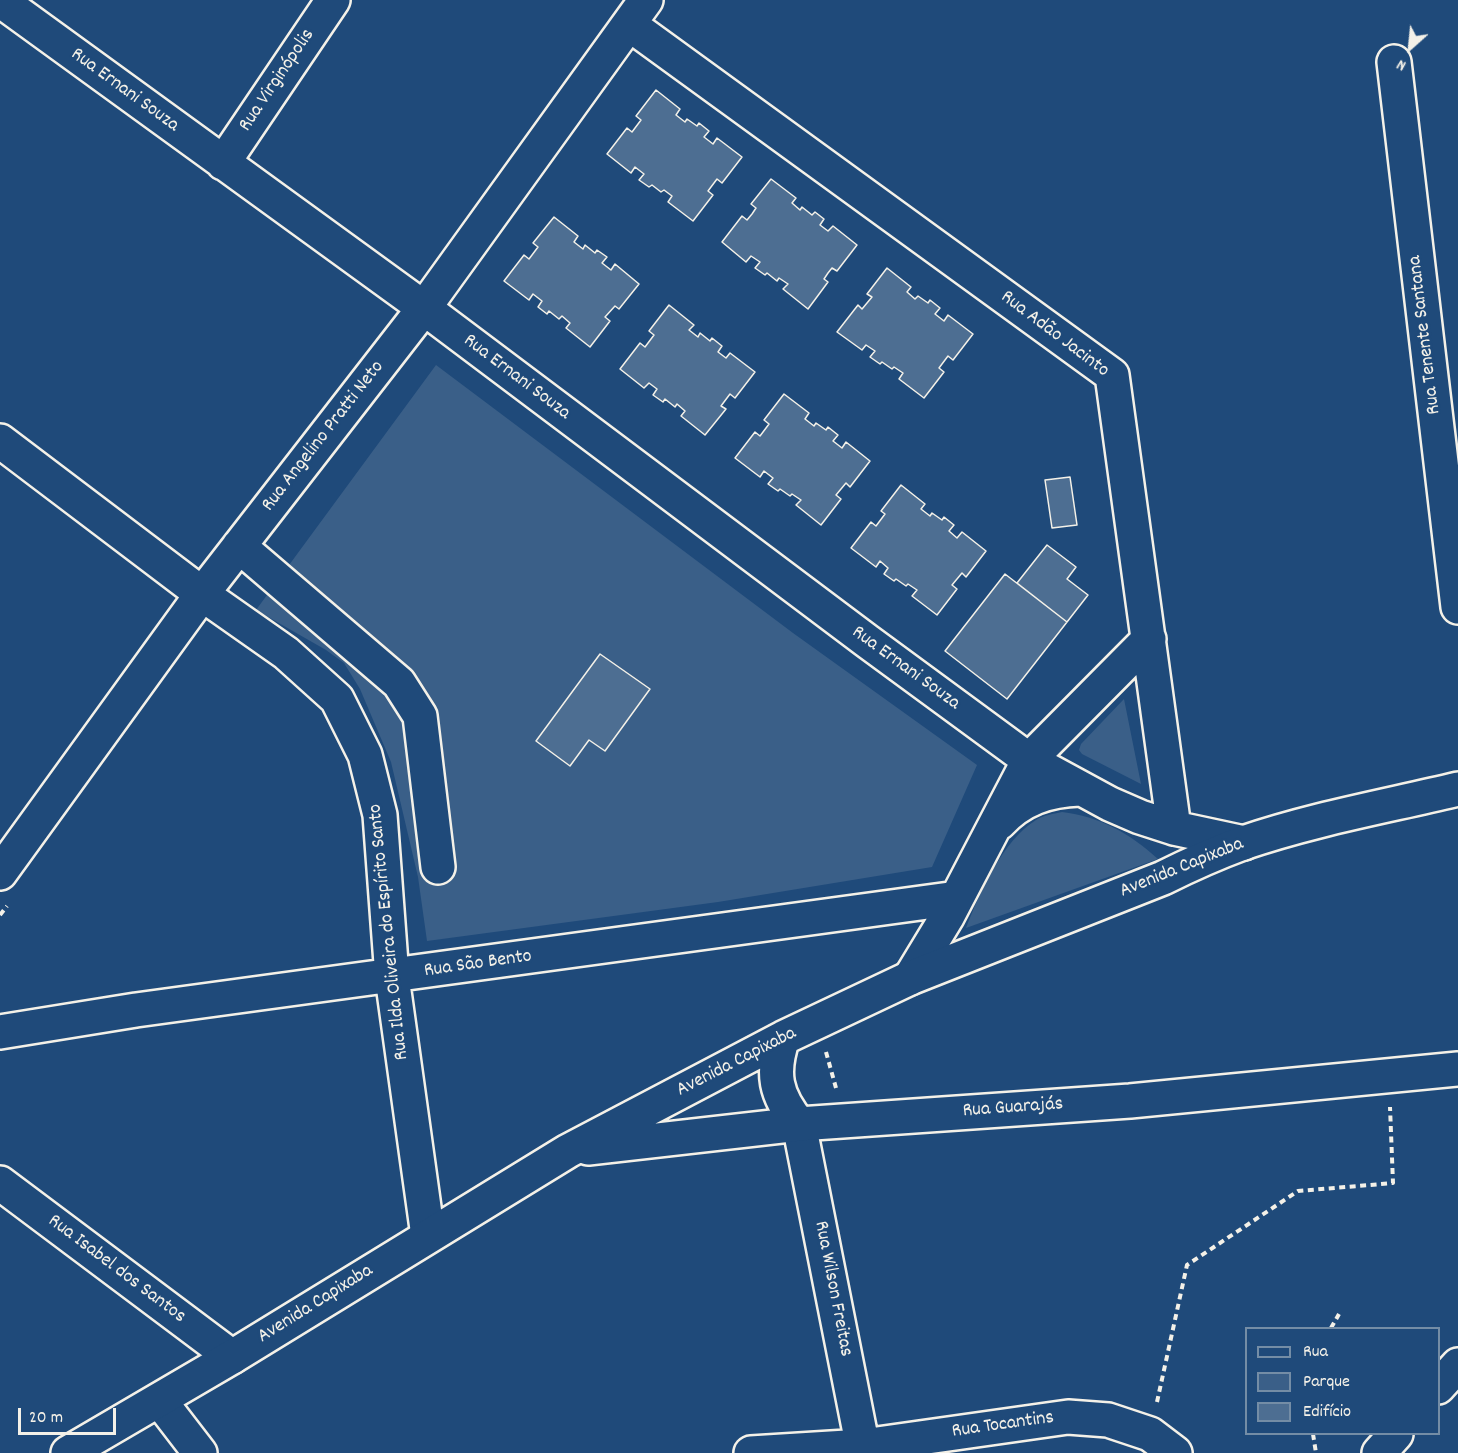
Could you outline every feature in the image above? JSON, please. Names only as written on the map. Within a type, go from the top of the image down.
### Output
[{"type":"street","name":"Rua Virginópolis","points":[[223,163],[333,0]]},
{"type":"street","name":"Rua Ernani Souza","points":[[21,6],[223,163],[424,308],[1029,760],[1120,809],[1174,828],[1244,843]]},
{"type":"street","name":"Rua Angelino Pratti Neto","points":[[0,873],[202,594],[424,308],[637,12]]},
{"type":"street","name":"Rua Adão Jacinto","points":[[637,12],[1113,375],[1174,828]]},
{"type":"street","name":"Rua Tenente Santana","points":[[1394,62],[1458,607]]},
{"type":"street","name":"Rua Ilda Oliveira do Espírito Santo","points":[[0,441],[202,594],[286,653],[338,699],[365,754],[380,815],[392,976],[428,1236]]},
{"type":"street","points":[[240,546],[399,683],[420,716],[438,867]]},
{"type":"street","points":[[910,978],[957,898],[1029,760],[1149,639]]},
{"type":"street","points":[[994,828],[1017,806],[1031,799],[1064,790],[1080,789]]},
{"type":"street","name":"Avenida Capixaba","points":[[68,1453],[160,1401],[568,1151],[783,1038],[910,978],[1163,878],[1244,843],[1292,828],[1458,789]]},
{"type":"street","name":"Rua São Bento","points":[[0,1032],[136,1010],[957,898]]},
{"type":"street","points":[[783,1038],[777,1056],[776,1074],[779,1093],[787,1110],[799,1124]]},
{"type":"street","name":"Rua Guarajás","points":[[568,1151],[799,1124],[1130,1101],[1458,1070]]},
{"type":"street","name":"Rua Wilson Freitas","points":[[799,1124],[864,1450]]},
{"type":"street","name":"Rua Isabel dos Santos","points":[[0,1183],[232,1357]]},
{"type":"street","points":[[1440,1385],[1458,1365]]},
{"type":"street","points":[[160,1401],[200,1453]]},
{"type":"street","name":"Rua Tocantins","points":[[751,1453],[864,1450],[1068,1416],[1108,1420],[1162,1443]]},
{"type":"street","points":[[1379,1453],[1395,1435]]},
{"type":"path","points":[[1162,1443],[1187,1265],[1298,1191],[1393,1183],[1389,1076]]},
{"type":"path","points":[[1332,1327],[1339,1314]]},
{"type":"path","points":[[1313,1435],[1316,1453]]},
{"type":"green space","points":[[436,365],[793,633],[977,765],[932,867],[718,902],[427,941],[418,877],[391,762],[360,689],[344,663],[326,650],[256,610]]},
{"type":"green space","points":[[1124,699],[1141,784],[1082,754],[1079,750],[1081,744]]},
{"type":"green space","points":[[1062,812],[1102,822],[1126,834],[1158,859],[966,928],[985,884],[1013,841],[1036,820]]},
{"type":"building","points":[[656,90],[680,109],[676,115],[685,122],[687,119],[697,126],[699,123],[709,131],[704,137],[713,144],[717,138],[742,157],[722,183],[717,179],[708,191],[713,195],[693,221],[668,202],[672,196],[652,185],[649,187],[639,180],[644,174],[635,167],[631,173],[607,154],[627,128],[632,132],[641,120],[636,116]]},
{"type":"building","points":[[771,179],[796,198],[792,203],[800,210],[802,207],[812,215],[815,212],[824,219],[820,225],[828,231],[833,226],[857,245],[837,271],[832,268],[828,273],[824,279],[828,282],[808,309],[783,289],[788,284],[779,278],[777,281],[767,273],[765,275],[755,268],[760,262],[751,256],[746,262],[722,242],[742,216],[747,220],[752,214],[756,208],[751,204]]},
{"type":"building","points":[[554,217],[578,236],[574,242],[583,249],[585,245],[595,253],[597,250],[607,257],[602,263],[611,270],[615,264],[639,284],[619,309],[615,306],[605,317],[610,321],[590,347],[566,328],[570,323],[562,316],[559,319],[549,311],[547,314],[538,307],[542,301],[533,294],[529,300],[504,281],[524,255],[529,259],[538,247],[533,243]]},
{"type":"building","points":[[887,268],[911,287],[907,292],[915,299],[918,296],[928,303],[930,300],[940,308],[935,314],[944,321],[948,315],[973,334],[953,360],[948,356],[939,368],[944,372],[924,398],[899,379],[903,373],[882,362],[880,364],[870,357],[875,351],[866,345],[862,350],[837,332],[858,305],[862,309],[872,297],[867,294]]},
{"type":"building","points":[[669,305],[694,325],[689,330],[698,337],[700,333],[710,341],[712,338],[722,346],[718,352],[726,358],[730,353],[755,372],[735,398],[730,394],[721,406],[726,409],[705,435],[681,416],[685,411],[677,404],[675,407],[665,399],[663,402],[653,395],[657,389],[649,383],[644,388],[620,369],[640,343],[645,347],[654,335],[649,331]]},
{"type":"building","points":[[784,394],[809,413],[805,419],[814,426],[816,423],[826,430],[828,427],[838,435],[833,441],[842,448],[846,442],[870,461],[850,487],[846,483],[836,495],[841,499],[821,525],[796,505],[801,500],[780,489],[778,491],[768,484],[773,478],[764,471],[760,477],[735,458],[755,432],[760,436],[769,424],[764,420]]},
{"type":"building","points":[[1070,477],[1077,525],[1052,528],[1045,480]]},
{"type":"building","points":[[901,485],[925,504],[921,509],[930,516],[932,513],[942,520],[944,517],[954,525],[949,531],[957,538],[962,532],[986,551],[966,577],[962,573],[952,585],[957,589],[937,615],[912,596],[917,590],[896,579],[894,581],[884,574],[888,568],[880,561],[876,567],[851,548],[871,522],[876,526],[885,514],[881,511]]},
{"type":"building","points":[[1047,545],[1076,567],[1067,579],[1088,595],[1067,622],[1017,583]]},
{"type":"building","points":[[1005,574],[1067,622],[1007,699],[945,651]]},
{"type":"building","points":[[600,654],[650,689],[605,751],[589,740],[570,766],[536,741]]}]
